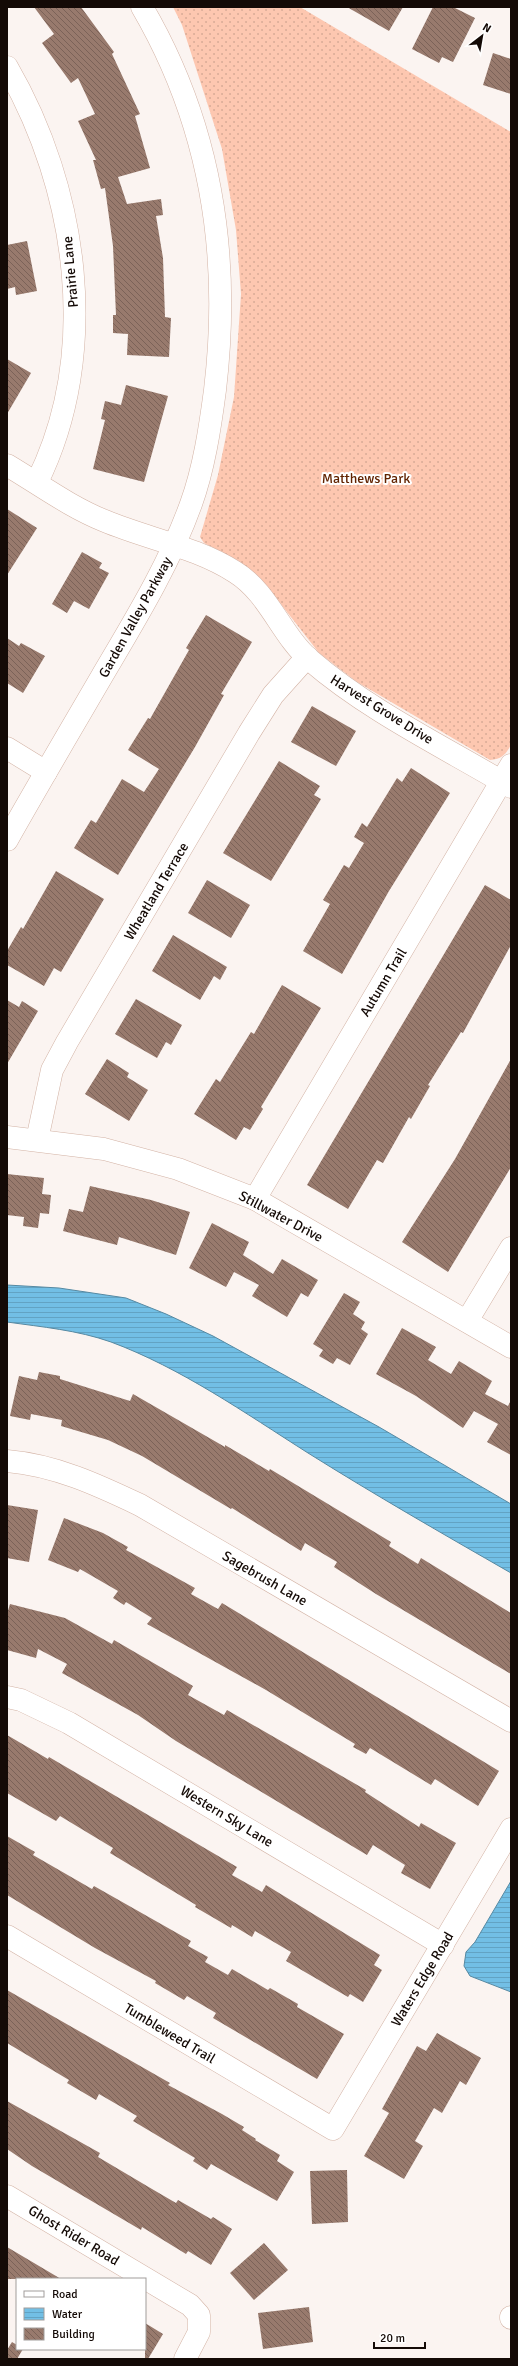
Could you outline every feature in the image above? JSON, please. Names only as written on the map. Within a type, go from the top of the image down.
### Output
[{"type":"street","name":"Garden Valley Parkway","points":[[7,840],[149,598],[174,545],[191,503],[209,433],[218,365],[221,294],[211,186],[202,149],[164,49],[142,7]]},
{"type":"street","name":"Prairie Lane","points":[[7,67],[22,92],[47,153],[64,214],[72,278],[74,321],[72,356],[66,397],[55,443],[37,482]]},
{"type":"street","name":"Harvest Grove Drive","points":[[7,465],[76,507],[104,521],[209,558],[237,573],[257,591],[307,657],[340,686],[508,778]]},
{"type":"street","name":"Wheatland Terrace","points":[[37,1140],[52,1070],[67,1042],[249,733],[273,695],[307,657]]},
{"type":"street","points":[[7,748],[46,772]]},
{"type":"street","name":"Autumn Trail","points":[[255,1199],[508,778]]},
{"type":"street","name":"Stillwater Drive","points":[[7,1137],[104,1149],[178,1169],[255,1199],[511,1347]]},
{"type":"street","points":[[467,1321],[511,1248]]},
{"type":"street","name":"Sagebrush Lane","points":[[7,1461],[26,1463],[86,1480],[140,1505],[511,1721]]},
{"type":"street","name":"Western Sky Lane","points":[[7,1697],[21,1700],[68,1722],[442,1945]]},
{"type":"street","name":"Waters Edge Road","points":[[333,2129],[511,1829]]},
{"type":"street","name":"Tumbleweed Trail","points":[[7,1936],[333,2129]]},
{"type":"street","name":"Ghost Rider Road","points":[[7,2196],[146,2278]]},
{"type":"street","name":"Ghost Rider Road","points":[[146,2278],[190,2305],[199,2315],[199,2332],[185,2359]]},
{"type":"green space","name":"Matthews Park","points":[[173,7],[300,7],[511,132],[511,745],[505,754],[498,759],[490,760],[357,682],[319,653],[262,580],[239,561],[204,543],[200,537],[218,475],[234,397],[241,294],[236,230],[222,149],[182,25]]},
{"type":"water","points":[[7,1285],[59,1288],[126,1298],[166,1314],[213,1336],[379,1427],[511,1504],[511,1573],[308,1453],[212,1392],[162,1365],[111,1342],[98,1338],[59,1329],[7,1322]]},
{"type":"water","points":[[511,1881],[511,1992],[470,1976],[464,1966],[466,1952],[475,1942]]},
{"type":"building","points":[[34,7],[81,7],[114,52],[112,54],[140,114],[135,116],[150,168],[118,177],[127,204],[161,199],[163,215],[156,216],[163,258],[165,317],[171,318],[169,357],[127,355],[128,334],[113,333],[113,315],[116,315],[113,246],[105,188],[101,189],[93,160],[96,160],[78,121],[95,114],[78,78],[71,83],[42,43],[54,34]]},
{"type":"building","points":[[347,7],[403,7],[389,31]]},
{"type":"building","points":[[433,7],[453,7],[475,18],[453,62],[442,57],[439,63],[412,49]]},
{"type":"building","points":[[493,53],[511,59],[511,94],[483,85]]},
{"type":"building","points":[[27,241],[37,291],[16,295],[15,287],[7,289],[7,245]]},
{"type":"building","points":[[7,359],[31,373],[7,414]]},
{"type":"building","points":[[126,385],[168,396],[144,482],[93,469],[105,420],[101,419],[105,401],[121,405]]},
{"type":"building","points":[[7,509],[37,528],[7,575]]},
{"type":"building","points":[[82,552],[102,563],[99,568],[109,573],[89,609],[74,601],[67,613],[52,604]]},
{"type":"building","points":[[206,615],[252,642],[221,694],[224,695],[195,747],[118,875],[74,848],[91,820],[96,823],[122,779],[144,792],[159,769],[128,750],[148,718],[150,719],[189,650],[186,648]]},
{"type":"building","points":[[7,638],[19,646],[21,643],[45,656],[23,693],[7,683]]},
{"type":"building","points":[[312,706],[356,731],[336,766],[291,742]]},
{"type":"building","points":[[279,761],[320,786],[314,795],[321,799],[271,881],[223,853]]},
{"type":"building","points":[[411,768],[450,793],[389,891],[342,974],[303,951],[330,904],[323,900],[344,865],[349,868],[364,843],[354,837],[362,823],[367,827],[397,778],[402,782]]},
{"type":"building","points":[[56,871],[104,899],[61,972],[54,968],[44,986],[7,965],[7,951],[21,927],[23,929]]},
{"type":"building","points":[[207,880],[250,905],[231,938],[188,913]]},
{"type":"building","points":[[485,885],[511,900],[511,945],[463,1033],[461,1032],[428,1085],[430,1086],[411,1119],[409,1117],[383,1163],[377,1160],[348,1209],[307,1185]]},
{"type":"building","points":[[173,935],[227,967],[220,980],[214,976],[200,1000],[152,971]]},
{"type":"building","points":[[282,985],[321,1008],[261,1107],[263,1109],[250,1130],[244,1127],[236,1140],[194,1114],[216,1079],[220,1082],[251,1032],[254,1034]]},
{"type":"building","points":[[136,999],[182,1025],[171,1045],[166,1042],[157,1058],[115,1034]]},
{"type":"building","points":[[7,1000],[19,1007],[22,1001],[38,1011],[7,1064]]},
{"type":"building","points":[[107,1059],[129,1073],[127,1077],[148,1090],[129,1121],[85,1094]]},
{"type":"building","points":[[511,1059],[511,1167],[448,1272],[402,1242],[455,1159]]},
{"type":"building","points":[[7,1174],[44,1178],[42,1194],[51,1195],[49,1214],[40,1213],[38,1228],[23,1226],[24,1217],[7,1215]]},
{"type":"building","points":[[90,1186],[151,1200],[190,1212],[176,1255],[119,1237],[117,1245],[63,1231],[69,1209],[83,1212]]},
{"type":"building","points":[[212,1223],[249,1242],[243,1255],[273,1274],[282,1259],[318,1280],[308,1297],[301,1293],[287,1317],[252,1296],[259,1285],[234,1272],[226,1287],[189,1268]]},
{"type":"building","points":[[344,1293],[360,1302],[353,1314],[365,1322],[361,1329],[368,1334],[350,1365],[337,1358],[333,1364],[319,1356],[323,1350],[313,1344]]},
{"type":"building","points":[[402,1328],[436,1347],[428,1360],[451,1374],[459,1361],[492,1381],[485,1394],[508,1406],[511,1400],[511,1455],[487,1442],[498,1424],[474,1411],[463,1428],[416,1396],[376,1374]]},
{"type":"building","points":[[39,1372],[60,1376],[60,1379],[130,1401],[133,1394],[225,1447],[225,1445],[269,1471],[270,1469],[391,1542],[389,1546],[418,1564],[421,1558],[511,1613],[511,1674],[376,1594],[334,1567],[337,1562],[305,1543],[301,1551],[232,1508],[231,1509],[142,1456],[108,1440],[61,1426],[62,1420],[31,1414],[30,1420],[10,1416],[19,1376],[37,1380]]},
{"type":"building","points":[[7,1505],[38,1510],[29,1562],[7,1558]]},
{"type":"building","points":[[64,1518],[103,1533],[128,1547],[126,1550],[195,1588],[191,1594],[218,1609],[222,1603],[499,1771],[478,1806],[435,1779],[431,1785],[370,1748],[366,1754],[353,1747],[355,1744],[266,1690],[147,1624],[152,1618],[126,1602],[124,1605],[113,1598],[118,1591],[80,1569],[78,1572],[48,1560]]},
{"type":"building","points":[[10,1604],[65,1618],[112,1644],[114,1640],[193,1686],[188,1695],[224,1715],[227,1710],[366,1790],[365,1792],[419,1827],[421,1823],[456,1843],[430,1889],[401,1873],[405,1865],[373,1845],[367,1855],[176,1741],[138,1715],[62,1673],[67,1664],[38,1649],[36,1658],[7,1650],[7,1614]]},
{"type":"building","points":[[7,1735],[48,1759],[49,1757],[237,1867],[232,1875],[262,1892],[266,1885],[380,1955],[374,1965],[382,1970],[363,2002],[350,1994],[348,1997],[286,1961],[291,1952],[255,1931],[252,1937],[232,1925],[231,1928],[195,1907],[196,1905],[110,1853],[113,1848],[60,1816],[56,1821],[7,1793]]},
{"type":"building","points":[[7,1836],[35,1852],[33,1855],[92,1889],[94,1886],[191,1941],[188,1946],[208,1957],[205,1962],[228,1975],[232,1969],[268,1990],[270,1988],[298,2004],[297,2007],[344,2034],[317,2079],[213,2018],[216,2013],[187,1996],[184,2000],[155,1983],[156,1981],[95,1948],[7,1895]]},
{"type":"building","points":[[7,1990],[170,2083],[168,2085],[244,2127],[242,2130],[256,2139],[255,2140],[280,2155],[277,2161],[294,2172],[277,2201],[211,2164],[207,2170],[193,2161],[195,2158],[133,2121],[137,2116],[99,2094],[96,2100],[67,2083],[69,2080],[7,2043]]},
{"type":"building","points":[[437,2033],[481,2058],[466,2085],[460,2081],[442,2113],[434,2108],[415,2141],[423,2146],[404,2179],[364,2156],[389,2113],[382,2109],[417,2046],[426,2051]]},
{"type":"building","points":[[7,2101],[100,2153],[98,2157],[176,2203],[178,2200],[211,2219],[213,2217],[232,2229],[211,2265],[188,2251],[186,2254],[142,2227],[141,2230],[32,2166],[7,2149]]},
{"type":"building","points":[[347,2170],[348,2222],[312,2224],[310,2171]]},
{"type":"building","points":[[264,2243],[288,2270],[254,2300],[230,2273]]},
{"type":"building","points":[[7,2247],[59,2278],[16,2278],[7,2279]]},
{"type":"building","points":[[309,2307],[313,2342],[263,2349],[258,2313]]},
{"type":"building","points":[[146,2324],[163,2334],[148,2359],[145,2359]]},
{"type":"building","points":[[12,2342],[16,2344],[16,2350],[22,2350],[17,2359],[7,2359],[7,2350]]}]
